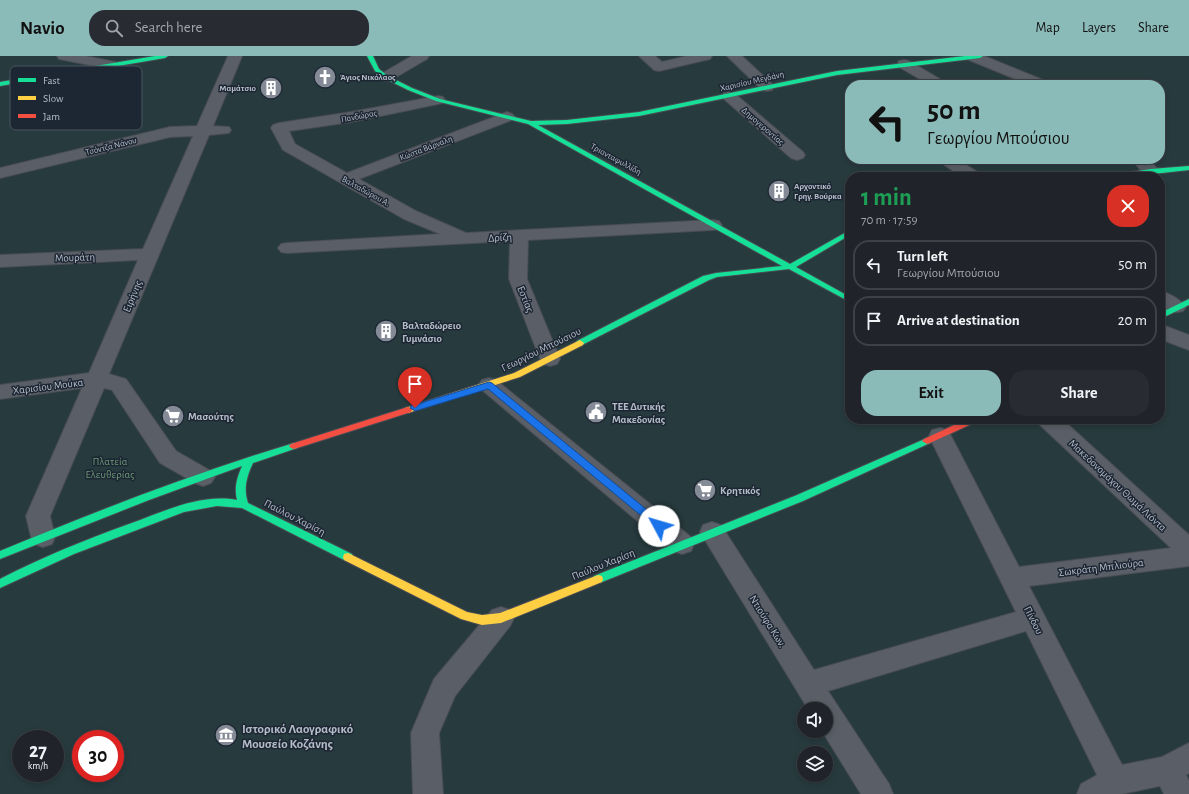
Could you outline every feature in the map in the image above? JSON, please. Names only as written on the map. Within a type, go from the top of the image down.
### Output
[{"type":"main road","points":[[104,66],[134,59],[165,56]]},
{"type":"main road","name":"Τριανταφυλλίδη","points":[[370,56],[377,70],[386,77],[438,100],[530,123],[845,297]]},
{"type":"main road","name":"Χαρισίου Μεγδάνη","points":[[530,123],[557,123],[651,113],[767,87],[858,69],[904,64],[936,58],[977,56]]},
{"type":"main road","points":[[0,84],[10,82]]},
{"type":"main road","points":[[1144,172],[1189,168]]},
{"type":"main road","points":[[790,267],[845,235]]},
{"type":"main road","points":[[739,238],[744,251]]},
{"type":"main road","points":[[730,274],[743,261]]},
{"type":"main road","name":"Γεωργίου Μπούσιου","points":[[250,460],[517,375],[706,278],[790,267]]},
{"type":"main road","name":"Παύλου Χαρίση","points":[[244,504],[465,616],[482,620],[501,618],[682,544],[800,498],[965,424]]},
{"type":"main road","points":[[0,555],[43,537],[250,460]]},
{"type":"main road","points":[[244,504],[239,495],[238,486],[250,460]]},
{"type":"main road","points":[[0,584],[26,570],[91,542],[180,510],[207,503],[230,502],[244,504]]},
{"type":"street","points":[[64,56],[110,65]]},
{"type":"street","name":"Ειρήνης","points":[[43,537],[38,516],[235,56]]},
{"type":"street","points":[[386,77],[422,56]]},
{"type":"street","points":[[646,56],[659,67],[705,56]]},
{"type":"street","points":[[734,56],[767,87]]},
{"type":"street","points":[[977,56],[1032,80]]},
{"type":"street","points":[[904,64],[931,80]]},
{"type":"street","name":"Δημογεροντίας","points":[[729,96],[797,155]]},
{"type":"street","name":"Πανδώρας","points":[[279,128],[330,121],[438,100]]},
{"type":"street","name":"Κώστα Βάρναλη","points":[[345,179],[507,117]]},
{"type":"street","name":"Βαλταδώρου Α.","points":[[279,128],[289,147],[410,215],[464,238]]},
{"type":"street","name":"Τσόντζα Νάνου","points":[[0,173],[170,132],[223,130]]},
{"type":"street","points":[[953,164],[965,172]]},
{"type":"street","points":[[1145,164],[1151,171]]},
{"type":"street","name":"Δρίζη","points":[[287,248],[713,225]]},
{"type":"street","name":"Εστίας","points":[[519,236],[518,279],[550,359]]},
{"type":"street","name":"Μουράτη","points":[[0,260],[150,254]]},
{"type":"street","points":[[1165,301],[1175,308]]},
{"type":"street","points":[[1165,333],[1189,343]]},
{"type":"street","name":"Χαρισίου Μούκα","points":[[0,392],[96,379],[119,384],[168,457],[203,477]]},
{"type":"street","points":[[489,385],[682,544]]},
{"type":"street","name":"Μακεδονομάχου Θωμά Λιόντα","points":[[1053,424],[1189,550]]},
{"type":"street","name":"Πίνδου","points":[[940,436],[1033,618],[1103,787]]},
{"type":"street","name":"Ντιούφα Κων.","points":[[712,532],[820,702]]},
{"type":"street","name":"Σωκράτη Μπλιούρα","points":[[1012,578],[1189,556]]},
{"type":"street","points":[[428,794],[425,733],[444,688],[501,618]]},
{"type":"street","points":[[808,684],[1033,618]]},
{"type":"street","points":[[833,724],[878,794]]},
{"type":"street","points":[[1103,787],[1179,774]]},
{"type":"green space","name":"Πλατεία Ελευθερίας","points":[[0,56],[1189,56],[1189,794],[0,794]]},
{"type":"traffic: fast","points":[[106,66],[165,56]]},
{"type":"traffic: fast","points":[[370,56],[377,70],[386,77],[410,89],[438,100],[530,123],[845,297]]},
{"type":"traffic: fast","points":[[531,123],[567,122],[639,114],[837,73],[980,56]]},
{"type":"traffic: fast","points":[[0,84],[10,82]]},
{"type":"traffic: fast","points":[[1144,172],[1189,168]]},
{"type":"traffic: fast","points":[[580,343],[706,278],[716,275],[790,267],[845,235]]},
{"type":"traffic: fast","points":[[1165,314],[1189,302]]},
{"type":"traffic: fast","points":[[598,579],[800,498],[927,441]]},
{"type":"traffic: fast","points":[[0,555],[146,497],[220,470],[294,446]]},
{"type":"traffic: fast","points":[[244,505],[240,487],[242,477],[250,460]]},
{"type":"traffic: fast","points":[[0,584],[53,558],[106,537],[183,509],[212,502],[226,502],[244,505],[348,557]]},
{"type":"traffic: slow","points":[[408,410],[517,375],[580,343]]},
{"type":"traffic: slow","points":[[348,557],[465,616],[482,620],[501,618],[598,579]]},
{"type":"traffic: jam","points":[[294,446],[408,410]]},
{"type":"traffic: jam","points":[[927,441],[964,424]]},
{"type":"place","name":"Άγιος Νικόλαος","points":[[325,77]]},
{"type":"place","name":"Μαμάτσιο","points":[[271,88]]},
{"type":"place","name":"Αρχοντικό Γρηγ. Βούρκα","points":[[779,191]]},
{"type":"place","name":"Βαλταδώρειο Γυμνάσιο","points":[[386,331]]},
{"type":"place","name":"ΤΕΕ Δυτικής Μακεδονίας","points":[[596,412]]},
{"type":"place","name":"Μασούτης","points":[[173,416]]},
{"type":"place","name":"Κρητικός","points":[[705,490]]},
{"type":"place","name":"Ιστορικό Λαογραφικό Μουσείο Κοζάνης","points":[[226,735]]},
{"type":"route","points":[[415,408],[489,385],[659,526]]}]
